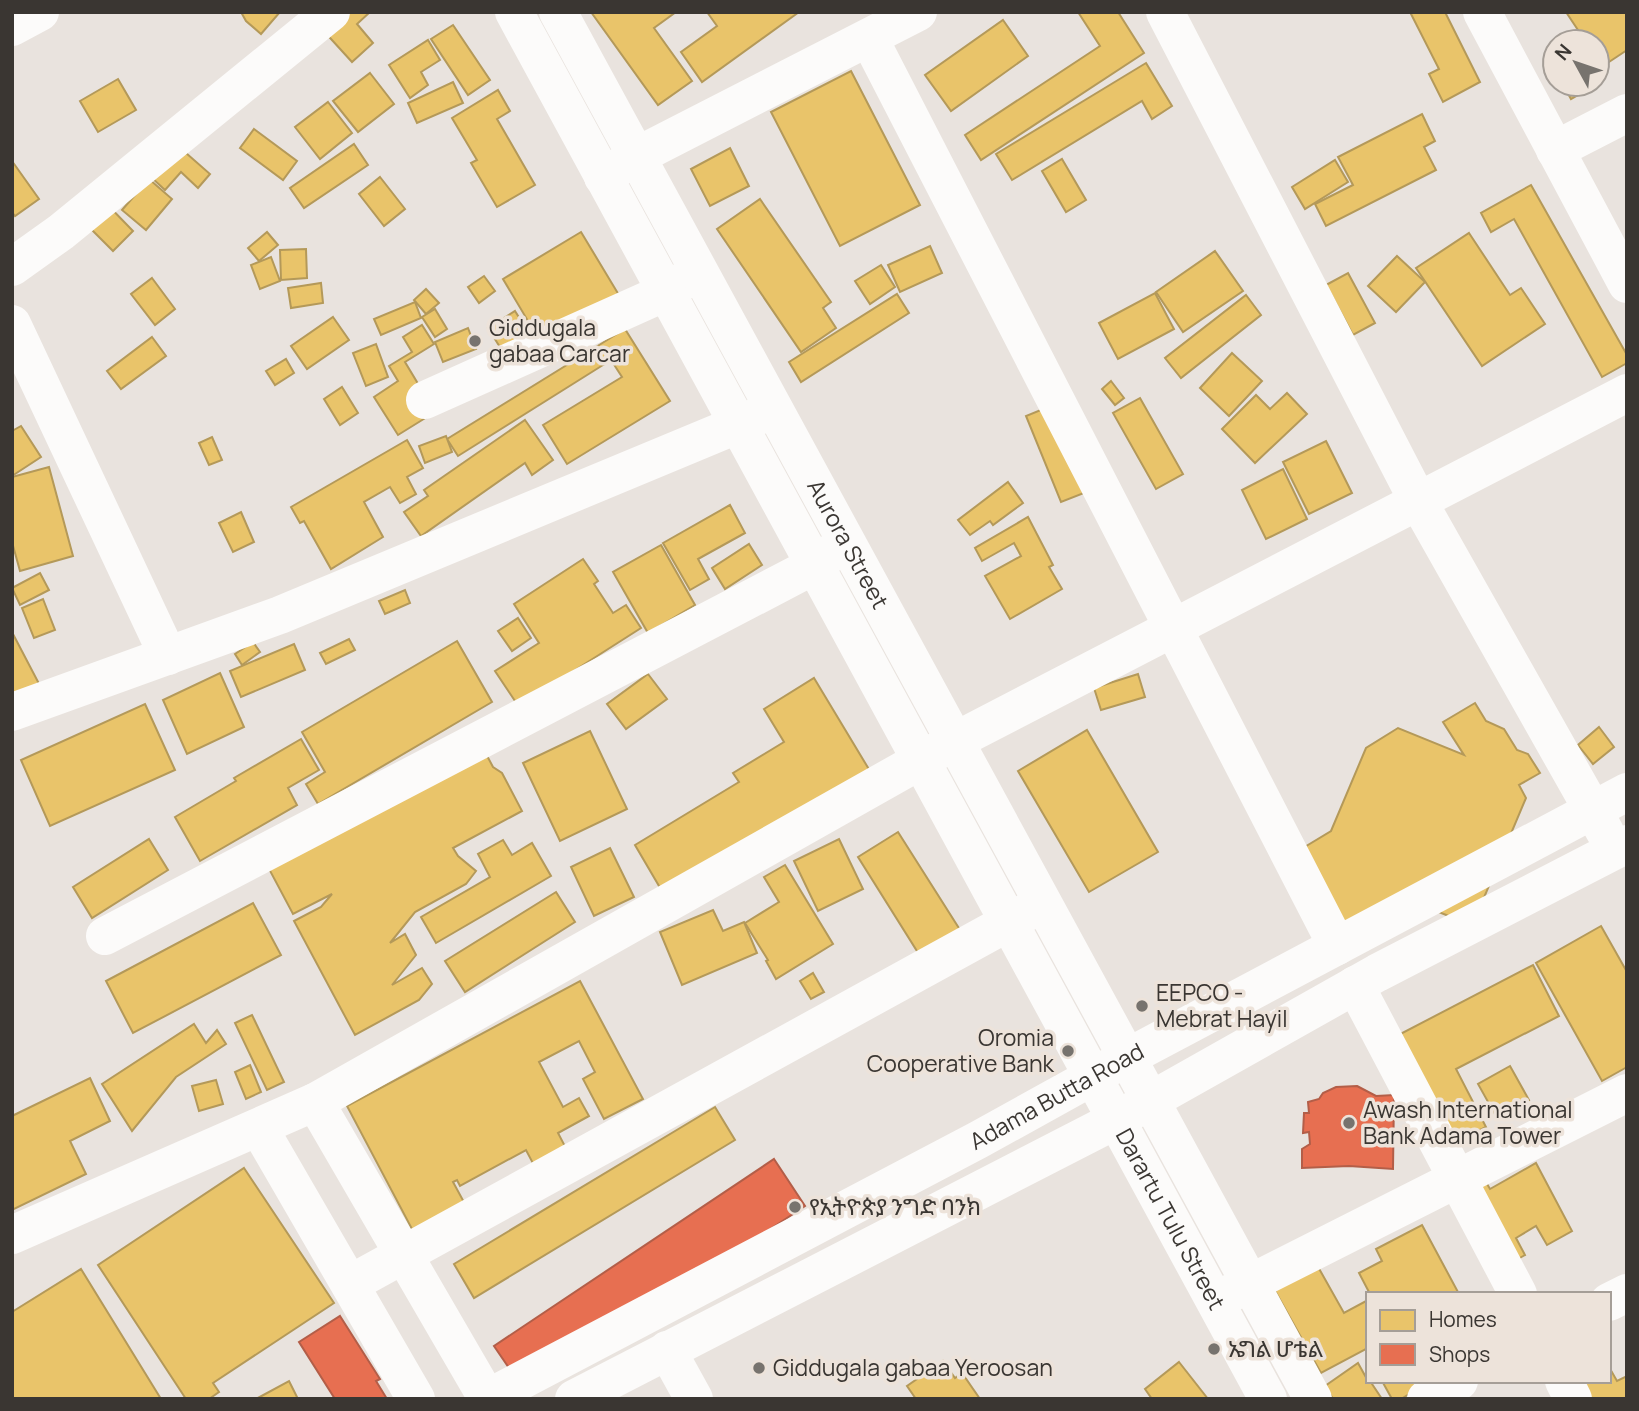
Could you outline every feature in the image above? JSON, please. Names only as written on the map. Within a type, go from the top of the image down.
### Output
[{"type":"street","points":[[12,27],[40,12]]},
{"type":"street","points":[[12,267],[61,232],[331,12]]},
{"type":"street","name":"Aurora Street","points":[[514,12],[1092,1076]]},
{"type":"street","name":"Aurora Street","points":[[558,12],[1139,1078]]},
{"type":"street","points":[[603,177],[637,156],[918,12]]},
{"type":"street","points":[[1165,12],[1418,501],[1592,810],[1623,855]]},
{"type":"street","points":[[1482,12],[1627,284]]},
{"type":"street","points":[[869,38],[1338,946]]},
{"type":"street","points":[[1555,150],[1627,113]]},
{"type":"street","points":[[425,400],[666,292],[699,271]]},
{"type":"street","points":[[12,324],[169,656]]},
{"type":"street","points":[[12,1235],[316,1102],[955,741],[1627,393]]},
{"type":"street","points":[[12,712],[280,615],[774,409]]},
{"type":"street","points":[[104,936],[815,565],[847,541]]},
{"type":"street","name":"Adama Butta Road","points":[[575,1399],[1116,1120],[1139,1078],[1338,946],[1627,792]]},
{"type":"street","name":"Adama Butta Road","points":[[486,1399],[978,1140],[1092,1076],[1139,1078],[1355,985],[1623,855]]},
{"type":"street","points":[[350,1284],[1043,903]]},
{"type":"street","points":[[1355,985],[1517,1292]]},
{"type":"street","name":"Darartu Tulu Street","points":[[1092,1076],[1268,1399]]},
{"type":"street","name":"Darartu Tulu Street","points":[[1139,1078],[1313,1399]]},
{"type":"street","points":[[1216,1301],[1627,1093]]},
{"type":"street","points":[[316,1102],[486,1399]]},
{"type":"street","points":[[259,1128],[416,1399]]},
{"type":"street","points":[[1611,1301],[1627,1293]]},
{"type":"street","points":[[667,1350],[694,1399]]},
{"type":"street","points":[[1426,1399],[1455,1383]]},
{"type":"street","points":[[1565,1383],[1573,1399]]},
{"type":"building: Homes","points":[[241,12],[280,12],[261,34],[246,21]]},
{"type":"building: Homes","points":[[338,12],[370,12],[357,24],[373,43],[352,62],[321,28]]},
{"type":"building: Homes","points":[[591,12],[676,12],[654,28],[692,81],[658,105]]},
{"type":"building: Homes","points":[[707,12],[799,12],[702,82],[681,52],[717,26]]},
{"type":"building: Homes","points":[[1078,12],[1118,12],[1144,53],[981,160],[965,135],[1100,46]]},
{"type":"building: Homes","points":[[1410,12],[1445,12],[1480,82],[1443,102],[1429,74],[1439,69]]},
{"type":"building: Homes","points":[[1566,12],[1627,12],[1627,50],[1611,61],[1611,28],[1577,28]]},
{"type":"building: Homes","points":[[1003,20],[1028,56],[951,111],[925,75]]},
{"type":"building: Homes","points":[[453,25],[490,80],[468,95],[431,39]]},
{"type":"building: Homes","points":[[428,40],[440,60],[421,72],[428,85],[410,98],[389,65]]},
{"type":"building: Homes","points":[[1146,63],[1172,106],[1152,119],[1142,101],[1012,180],[996,154]]},
{"type":"building: Homes","points":[[851,71],[920,205],[840,246],[771,112]]},
{"type":"building: Homes","points":[[370,73],[394,104],[358,132],[333,101]]},
{"type":"building: Homes","points":[[118,79],[136,110],[98,132],[80,101]]},
{"type":"building: Homes","points":[[453,82],[463,103],[417,123],[408,103]]},
{"type":"building: Homes","points":[[498,90],[510,111],[497,119],[535,185],[497,207],[471,163],[477,160],[452,118]]},
{"type":"building: Homes","points":[[328,102],[352,133],[320,159],[295,127]]},
{"type":"building: Homes","points":[[1422,114],[1435,141],[1424,147],[1436,170],[1326,226],[1315,204],[1353,185],[1338,157]]},
{"type":"building: Homes","points":[[254,129],[297,161],[283,180],[240,148]]},
{"type":"building: Homes","points":[[354,144],[368,165],[304,208],[290,188]]},
{"type":"building: Homes","points":[[178,146],[210,174],[198,188],[181,172],[165,190],[151,177]]},
{"type":"building: Homes","points":[[730,148],[749,186],[710,206],[691,169]]},
{"type":"building: Homes","points":[[1062,159],[1086,200],[1066,212],[1042,171]]},
{"type":"building: Homes","points":[[1335,160],[1348,182],[1305,209],[1292,187]]},
{"type":"building: Homes","points":[[12,161],[39,199],[15,216],[12,212]]},
{"type":"building: Homes","points":[[380,177],[405,209],[384,226],[359,194]]},
{"type":"building: Homes","points":[[149,179],[172,199],[146,230],[122,210]]},
{"type":"building: Homes","points":[[1531,185],[1627,355],[1627,363],[1602,377],[1514,219],[1491,232],[1481,213]]},
{"type":"building: Homes","points":[[99,196],[133,231],[113,251],[78,216]]},
{"type":"building: Homes","points":[[760,199],[831,302],[823,308],[836,328],[801,352],[717,229]]},
{"type":"building: Homes","points":[[267,232],[278,245],[259,261],[248,248]]},
{"type":"building: Homes","points":[[581,232],[631,315],[550,358],[503,279]]},
{"type":"building: Homes","points":[[1469,233],[1510,295],[1521,288],[1545,324],[1482,366],[1416,268]]},
{"type":"building: Homes","points":[[930,246],[942,273],[900,292],[888,265]]},
{"type":"building: Homes","points":[[306,249],[307,278],[281,280],[280,250]]},
{"type":"building: Homes","points":[[1215,251],[1243,291],[1183,332],[1156,292]]},
{"type":"building: Homes","points":[[1397,256],[1425,282],[1396,312],[1368,286]]},
{"type":"building: Homes","points":[[271,257],[280,281],[260,289],[251,265]]},
{"type":"building: Homes","points":[[881,265],[895,287],[870,304],[855,281]]},
{"type":"building: Homes","points":[[1348,273],[1375,323],[1353,335],[1326,285]]},
{"type":"building: Homes","points":[[484,276],[495,291],[479,303],[468,287]]},
{"type":"building: Homes","points":[[152,278],[175,309],[155,325],[131,294]]},
{"type":"building: Homes","points":[[321,283],[323,303],[291,308],[288,288]]},
{"type":"building: Homes","points":[[426,289],[439,303],[426,314],[414,300]]},
{"type":"building: Homes","points":[[1155,293],[1174,329],[1118,359],[1099,323]]},
{"type":"building: Homes","points":[[897,294],[909,313],[801,382],[789,362]]},
{"type":"building: Homes","points":[[1246,295],[1261,315],[1181,378],[1165,358]]},
{"type":"building: Homes","points":[[415,302],[421,318],[381,335],[374,319]]},
{"type":"building: Homes","points":[[435,309],[447,329],[435,337],[422,317]]},
{"type":"building: Homes","points":[[515,311],[540,351],[513,368],[488,328]]},
{"type":"building: Homes","points":[[333,317],[349,340],[307,369],[291,346]]},
{"type":"building: Homes","points":[[422,325],[434,344],[405,362],[435,412],[398,435],[374,397],[398,381],[389,366],[412,352],[403,337]]},
{"type":"building: Homes","points":[[468,328],[476,349],[443,362],[435,342]]},
{"type":"building: Homes","points":[[625,329],[670,401],[567,464],[543,425],[622,377],[611,360],[458,456],[447,439]]},
{"type":"building: Homes","points":[[152,337],[166,356],[121,389],[107,371]]},
{"type":"building: Homes","points":[[376,344],[388,377],[366,386],[353,353]]},
{"type":"building: Homes","points":[[1232,353],[1262,381],[1229,416],[1200,388]]},
{"type":"building: Homes","points":[[286,359],[294,373],[275,385],[266,371]]},
{"type":"building: Homes","points":[[1111,381],[1124,398],[1115,405],[1102,389]]},
{"type":"building: Homes","points":[[342,387],[358,413],[340,425],[324,399]]},
{"type":"building: Homes","points":[[1287,393],[1307,414],[1255,463],[1222,429],[1256,395],[1270,409]]},
{"type":"building: Homes","points":[[1140,398],[1183,474],[1156,489],[1113,413]]},
{"type":"building: Homes","points":[[1048,407],[1084,493],[1061,502],[1026,416]]},
{"type":"building: Homes","points":[[525,420],[553,460],[532,475],[525,463],[421,536],[404,512],[428,496],[424,490]]},
{"type":"building: Homes","points":[[21,426],[41,457],[12,476],[12,431]]},
{"type":"building: Homes","points":[[446,436],[452,452],[425,463],[419,446]]},
{"type":"building: Homes","points":[[212,437],[222,460],[209,465],[199,443]]},
{"type":"building: Homes","points":[[407,440],[423,468],[407,477],[416,494],[400,503],[390,487],[364,502],[383,537],[331,569],[304,521],[300,523],[291,507]]},
{"type":"building: Homes","points":[[1326,441],[1352,493],[1309,514],[1283,462]]},
{"type":"building: Homes","points":[[49,467],[73,556],[20,571],[12,542],[12,477]]},
{"type":"building: Homes","points":[[1283,469],[1307,519],[1266,539],[1242,490]]},
{"type":"building: Homes","points":[[1008,482],[1023,503],[993,525],[990,521],[970,535],[958,520]]},
{"type":"building: Homes","points":[[730,505],[745,533],[698,559],[709,579],[690,590],[663,543]]},
{"type":"building: Homes","points":[[241,512],[254,542],[233,552],[219,523]]},
{"type":"building: Homes","points":[[1028,517],[1053,565],[1049,567],[1062,589],[1010,619],[985,576],[1021,556],[1014,543],[982,561],[975,548]]},
{"type":"building: Homes","points":[[749,544],[762,565],[725,589],[712,568]]},
{"type":"building: Homes","points":[[661,545],[695,605],[648,633],[613,572]]},
{"type":"building: Homes","points":[[583,559],[598,581],[594,584],[613,613],[626,605],[641,628],[517,704],[495,671],[539,643],[514,604]]},
{"type":"building: Homes","points":[[40,573],[49,590],[20,605],[12,588]]},
{"type":"building: Homes","points":[[405,590],[410,603],[385,614],[379,601]]},
{"type":"building: Homes","points":[[43,599],[55,630],[34,638],[22,608]]},
{"type":"building: Homes","points":[[518,618],[531,638],[512,651],[498,631]]},
{"type":"building: Homes","points":[[13,634],[47,699],[12,717]]},
{"type":"building: Homes","points":[[349,639],[355,650],[326,664],[320,653]]},
{"type":"building: Homes","points":[[457,641],[492,702],[318,804],[306,784],[325,772],[302,732]]},
{"type":"building: Homes","points":[[253,642],[260,652],[242,665],[235,654]]},
{"type":"building: Homes","points":[[294,644],[305,670],[241,697],[230,671]]},
{"type":"building: Homes","points":[[220,673],[244,727],[187,754],[163,700]]},
{"type":"building: Homes","points":[[648,674],[667,699],[626,729],[607,704]]},
{"type":"building: Homes","points":[[1138,674],[1145,697],[1101,710],[1094,688]]},
{"type":"building: Homes","points":[[814,678],[870,771],[669,903],[635,845],[739,782],[733,773],[784,742],[764,709]]},
{"type":"building: Homes","points":[[1475,703],[1486,721],[1504,729],[1517,750],[1528,754],[1540,773],[1519,785],[1526,798],[1480,907],[1476,927],[1424,906],[1353,928],[1333,921],[1293,854],[1331,831],[1366,748],[1398,728],[1464,755],[1443,722]]},
{"type":"building: Homes","points":[[145,704],[175,770],[50,826],[21,760]]},
{"type":"building: Homes","points":[[1599,727],[1614,747],[1593,764],[1578,745]]},
{"type":"building: Homes","points":[[1087,730],[1158,852],[1089,892],[1018,771]]},
{"type":"building: Homes","points":[[590,731],[627,809],[560,841],[523,763]]},
{"type":"building: Homes","points":[[301,739],[319,770],[288,788],[297,805],[200,861],[175,817],[236,781],[234,778]]},
{"type":"building: Homes","points":[[484,750],[493,767],[502,773],[522,811],[453,848],[458,856],[476,871],[466,884],[415,912],[390,943],[405,934],[416,955],[392,985],[422,968],[432,984],[419,1000],[355,1035],[294,921],[321,907],[332,894],[293,914],[268,867]]},
{"type":"building: Homes","points":[[898,832],[962,933],[922,959],[858,857]]},
{"type":"building: Homes","points":[[149,839],[168,870],[92,918],[73,887]]},
{"type":"building: Homes","points":[[839,839],[863,889],[818,911],[794,861]]},
{"type":"building: Homes","points":[[503,840],[512,855],[532,843],[551,876],[436,943],[421,917],[490,877],[478,854]]},
{"type":"building: Homes","points":[[610,848],[634,897],[594,916],[571,867]]},
{"type":"building: Homes","points":[[785,865],[833,944],[776,979],[766,961],[768,960],[745,923],[779,902],[764,877]]},
{"type":"building: Homes","points":[[556,892],[575,922],[465,992],[445,961]]},
{"type":"building: Homes","points":[[253,903],[281,955],[133,1033],[106,981]]},
{"type":"building: Homes","points":[[713,910],[723,931],[744,922],[757,953],[682,985],[660,932]]},
{"type":"building: Homes","points":[[1601,926],[1627,972],[1627,1067],[1602,1081],[1536,963]]},
{"type":"building: Homes","points":[[1533,965],[1559,1016],[1456,1069],[1486,1127],[1441,1150],[1385,1042]]},
{"type":"building: Homes","points":[[813,973],[824,992],[811,999],[800,981]]},
{"type":"building: Homes","points":[[580,981],[643,1099],[604,1119],[583,1079],[595,1072],[579,1041],[539,1062],[563,1107],[579,1098],[589,1116],[558,1133],[569,1154],[537,1171],[526,1150],[460,1186],[457,1180],[453,1182],[465,1204],[413,1231],[347,1106]]},
{"type":"building: Homes","points":[[252,1015],[284,1082],[267,1090],[235,1023]]},
{"type":"building: Homes","points":[[194,1024],[206,1043],[217,1030],[226,1044],[176,1077],[132,1131],[102,1084]]},
{"type":"building: Homes","points":[[250,1065],[261,1092],[246,1099],[235,1072]]},
{"type":"building: Homes","points":[[1510,1066],[1529,1100],[1497,1118],[1478,1084]]},
{"type":"building: Homes","points":[[90,1078],[110,1121],[70,1141],[86,1174],[12,1210],[12,1116]]},
{"type":"building: Homes","points":[[216,1080],[223,1104],[199,1111],[192,1086]]},
{"type":"building: Homes","points":[[715,1107],[735,1140],[474,1298],[454,1264]]},
{"type":"building: Homes","points":[[1536,1163],[1572,1231],[1547,1245],[1536,1226],[1516,1238],[1525,1255],[1502,1268],[1460,1190],[1483,1177],[1490,1189]]},
{"type":"building: Homes","points":[[244,1168],[334,1303],[213,1383],[219,1392],[209,1399],[186,1399],[98,1265]]},
{"type":"building: Homes","points":[[1422,1225],[1458,1292],[1369,1292],[1359,1273],[1382,1261],[1376,1249]]},
{"type":"building: Homes","points":[[1317,1265],[1344,1313],[1366,1301],[1366,1349],[1321,1373],[1274,1289]]},
{"type":"building: Homes","points":[[81,1269],[161,1399],[12,1399],[12,1312]]},
{"type":"building: Homes","points":[[943,1361],[955,1378],[962,1373],[980,1399],[916,1399],[907,1386]]},
{"type":"building: Homes","points":[[1179,1362],[1208,1399],[1152,1399],[1145,1389]]},
{"type":"building: Homes","points":[[1358,1363],[1366,1383],[1371,1383],[1382,1399],[1333,1399],[1325,1386]]},
{"type":"building: Homes","points":[[1611,1370],[1617,1381],[1627,1376],[1627,1397],[1623,1399],[1573,1399],[1565,1383],[1611,1383]]},
{"type":"building: Homes","points":[[289,1381],[298,1399],[256,1399]]},
{"type":"building: Homes","points":[[1383,1383],[1424,1385],[1401,1399],[1392,1399]]},
{"type":"building: Shops","name":"Awash International Bank Adama Tower","points":[[1357,1086],[1376,1096],[1394,1095],[1393,1169],[1349,1166],[1302,1168],[1302,1149],[1310,1144],[1309,1132],[1303,1133],[1304,1113],[1309,1113],[1308,1102],[1319,1099],[1323,1093],[1336,1087]]},
{"type":"building: Shops","points":[[774,1159],[805,1206],[526,1393],[494,1346]]},
{"type":"building: Shops","points":[[340,1316],[380,1379],[376,1381],[387,1399],[335,1399],[299,1342]]},
{"type":"place","name":"Giddugala gabaa Carcar","points":[[475,341]]},
{"type":"place","name":"EEPCO - Mebrat Hayil","points":[[1142,1006]]},
{"type":"place","name":"Oromia Cooperative Bank","points":[[1068,1051]]},
{"type":"place","name":"Awash International Bank Adama Tower","points":[[1349,1123]]},
{"type":"place","name":"የኢትዮጵያ ንግድ ባንክ","points":[[795,1207]]},
{"type":"place","name":"ኤግል ሆቴል","points":[[1214,1349]]},
{"type":"place","name":"Giddugala gabaa Yeroosan","points":[[759,1368]]}]
